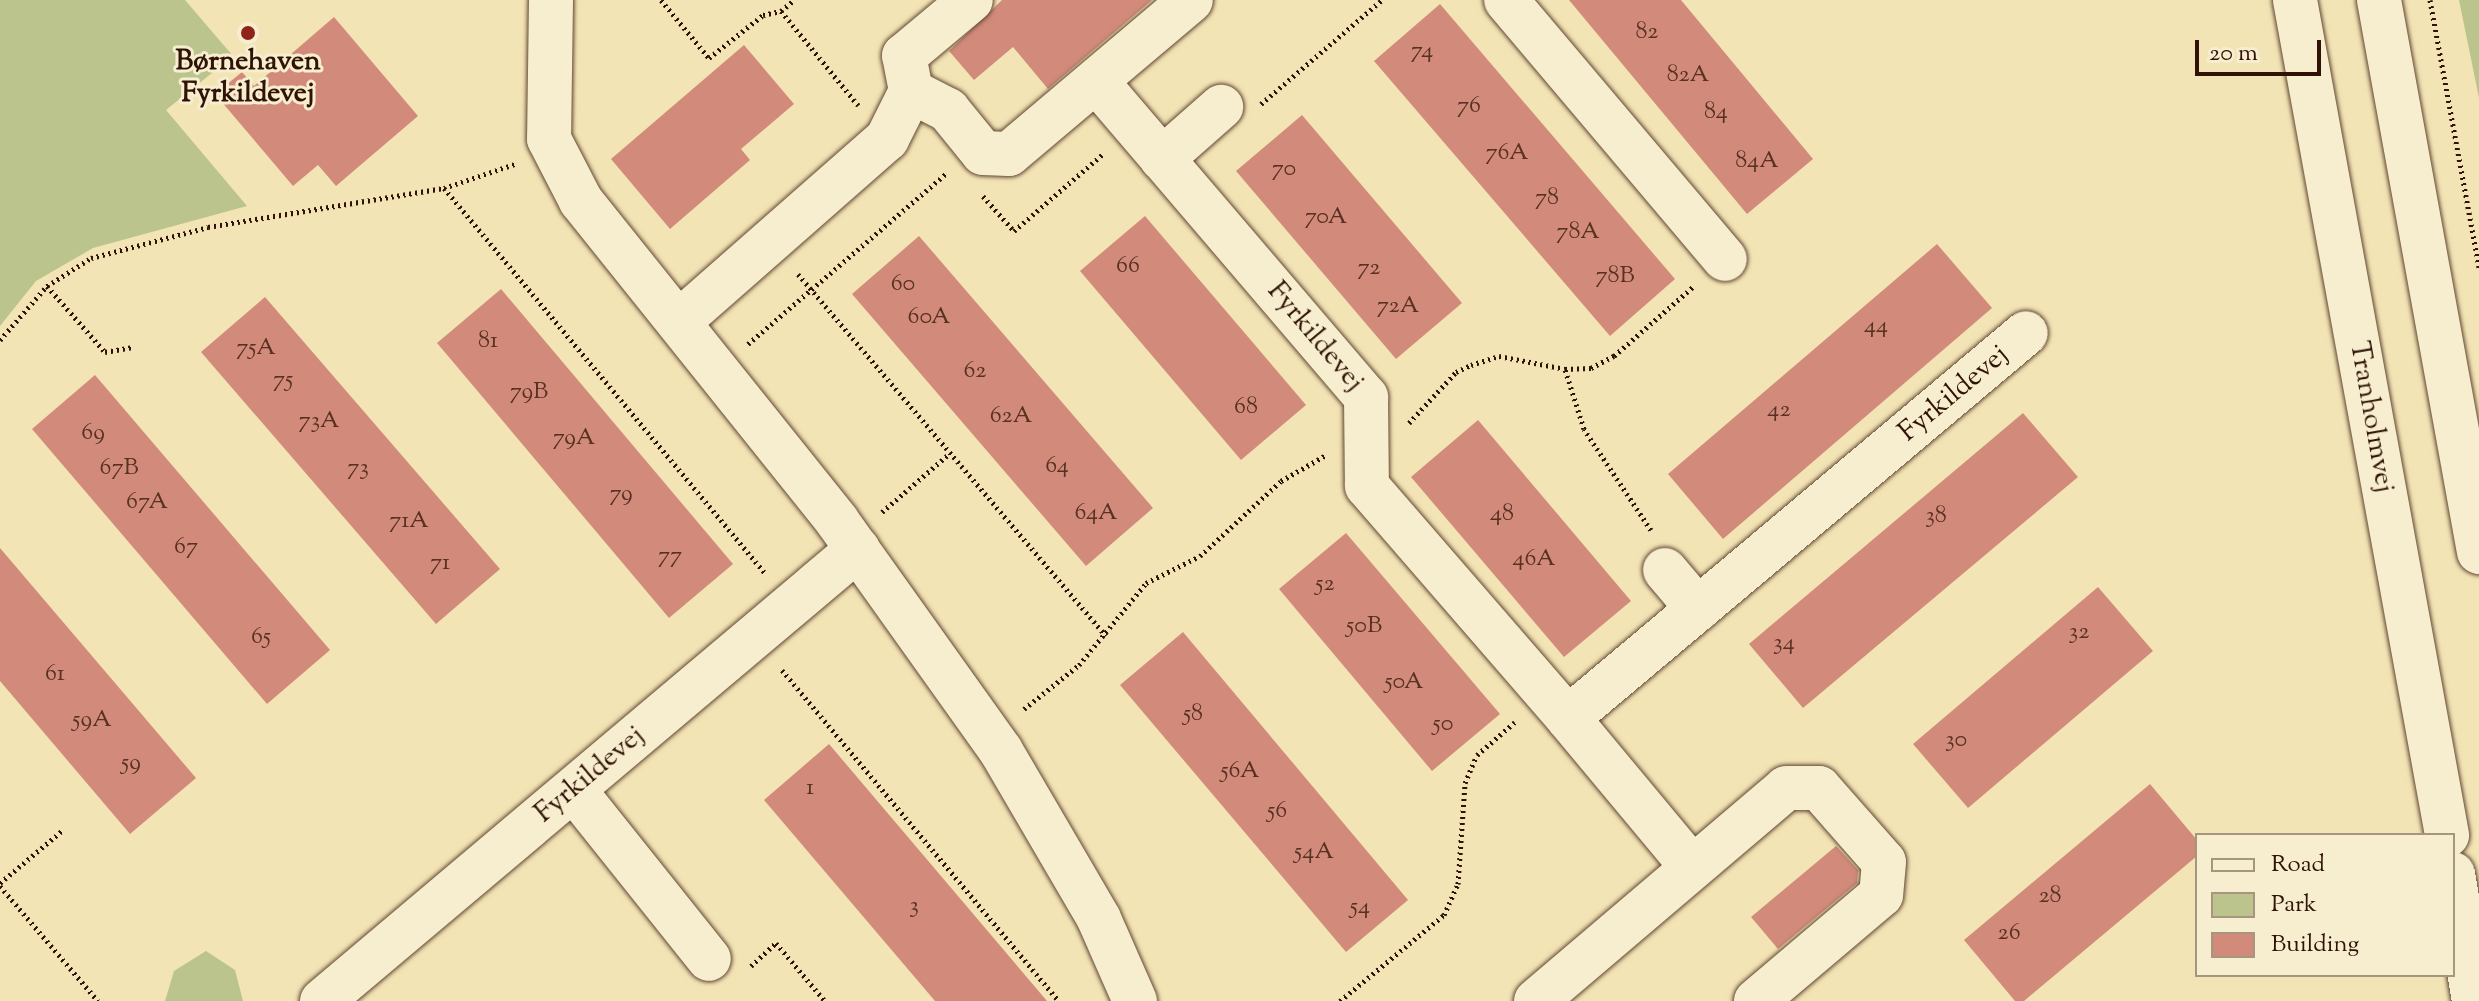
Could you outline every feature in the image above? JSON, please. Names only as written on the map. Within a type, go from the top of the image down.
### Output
[{"type":"street","points":[[551,0],[546,82],[549,139],[581,201],[720,368],[854,544],[990,736],[1099,919],[1135,1001]]},
{"type":"street","points":[[682,319],[887,139],[911,91],[904,56],[971,0]]},
{"type":"street","points":[[911,91],[948,110],[983,153],[1009,154],[1191,0]]},
{"type":"street","points":[[1506,0],[1725,259]]},
{"type":"street","name":"Tranholmvej","points":[[2295,0],[2447,833]]},
{"type":"street","points":[[2379,0],[2479,552]]},
{"type":"street","name":"Fyrkildevej","points":[[1096,81],[1366,397],[1367,486],[1558,706],[1692,867]]},
{"type":"street","points":[[1162,159],[1235,111]]},
{"type":"street","name":"Fyrkildevej","points":[[1558,706],[1698,609],[2026,333]]},
{"type":"street","name":"Fyrkildevej","points":[[322,1001],[791,605],[854,544]]},
{"type":"street","points":[[1665,570],[1698,609]]},
{"type":"street","points":[[1536,1001],[1786,788],[1819,788],[1884,862],[1881,895],[1756,1001]]},
{"type":"street","points":[[574,790],[709,959]]},
{"type":"street","points":[[2455,886],[2474,1001]]},
{"type":"path","points":[[661,0],[709,58],[763,15],[781,11],[794,0]]},
{"type":"path","points":[[1235,111],[1382,0]]},
{"type":"path","points":[[2430,0],[2479,268]]},
{"type":"path","points":[[781,11],[887,139]]},
{"type":"path","points":[[976,187],[1014,231],[1111,147]]},
{"type":"path","points":[[0,340],[47,286],[91,258],[208,227],[444,188],[555,151]]},
{"type":"path","points":[[720,368],[957,165]]},
{"type":"path","points":[[444,188],[791,605]]},
{"type":"path","points":[[771,243],[1106,636]]},
{"type":"path","points":[[990,736],[1106,636],[1121,607],[1146,583],[1200,556],[1317,456],[1367,454],[1388,445],[1456,372],[1499,356],[1565,369],[1591,368],[1614,356],[1725,259]]},
{"type":"path","points":[[47,286],[105,352],[132,347]]},
{"type":"path","points":[[1565,369],[1584,429],[1661,544],[1665,570]]},
{"type":"path","points":[[854,544],[950,453]]},
{"type":"path","points":[[754,636],[1059,1001]]},
{"type":"path","points":[[1340,1001],[1444,915],[1458,884],[1465,783],[1477,755],[1558,706]]},
{"type":"path","points":[[63,830],[0,884],[98,1001]]},
{"type":"path","points":[[709,959],[732,984],[776,943],[825,1001]]},
{"type":"green space","points":[[0,0],[185,0],[233,56],[166,110],[247,206],[93,248],[36,281],[0,326]]},
{"type":"green space","points":[[2459,0],[2479,0],[2479,98]]},
{"type":"green space","points":[[206,951],[235,970],[243,1001],[165,1001],[174,971]]},
{"type":"building","points":[[1002,0],[1152,0],[1048,89],[1013,47],[974,80],[949,51]]},
{"type":"building","points":[[1569,0],[1681,0],[1813,159],[1747,214]]},
{"type":"building","points":[[1440,4],[1675,279],[1610,336],[1374,61]]},
{"type":"building","points":[[334,17],[418,116],[336,186],[318,165],[293,186],[215,94],[242,72],[254,86]]},
{"type":"building","points":[[744,45],[794,104],[741,149],[750,160],[670,229],[611,159]]},
{"type":"building","points":[[1302,115],[1462,303],[1396,359],[1236,171]]},
{"type":"building","points":[[1145,216],[1306,405],[1241,460],[1080,271]]},
{"type":"building","points":[[919,236],[1153,508],[1086,566],[852,294]]},
{"type":"building","points":[[1937,244],[1992,308],[1723,539],[1668,474]]},
{"type":"building","points":[[501,289],[733,564],[669,618],[437,343]]},
{"type":"building","points":[[265,297],[500,569],[436,624],[201,352]]},
{"type":"building","points":[[95,375],[330,650],[267,704],[32,429]]},
{"type":"building","points":[[2023,413],[2078,477],[1803,708],[1749,644]]},
{"type":"building","points":[[1478,420],[1631,601],[1564,657],[1411,477]]},
{"type":"building","points":[[1346,533],[1500,714],[1432,771],[1279,589]]},
{"type":"building","points":[[0,548],[196,778],[130,834],[0,681]]},
{"type":"building","points":[[2098,587],[2153,651],[1968,808],[1913,744]]},
{"type":"building","points":[[1183,632],[1408,900],[1346,952],[1120,685]]},
{"type":"building","points":[[829,744],[1047,1001],[935,1001],[764,800]]},
{"type":"building","points":[[2150,784],[2195,838],[2195,858],[2024,1001],[2015,1001],[1964,940]]},
{"type":"building","points":[[1836,846],[1858,870],[1857,883],[1778,949],[1751,917]]},
{"type":"place","name":"Børnehaven Fyrkildevej","points":[[248,33]]}]
